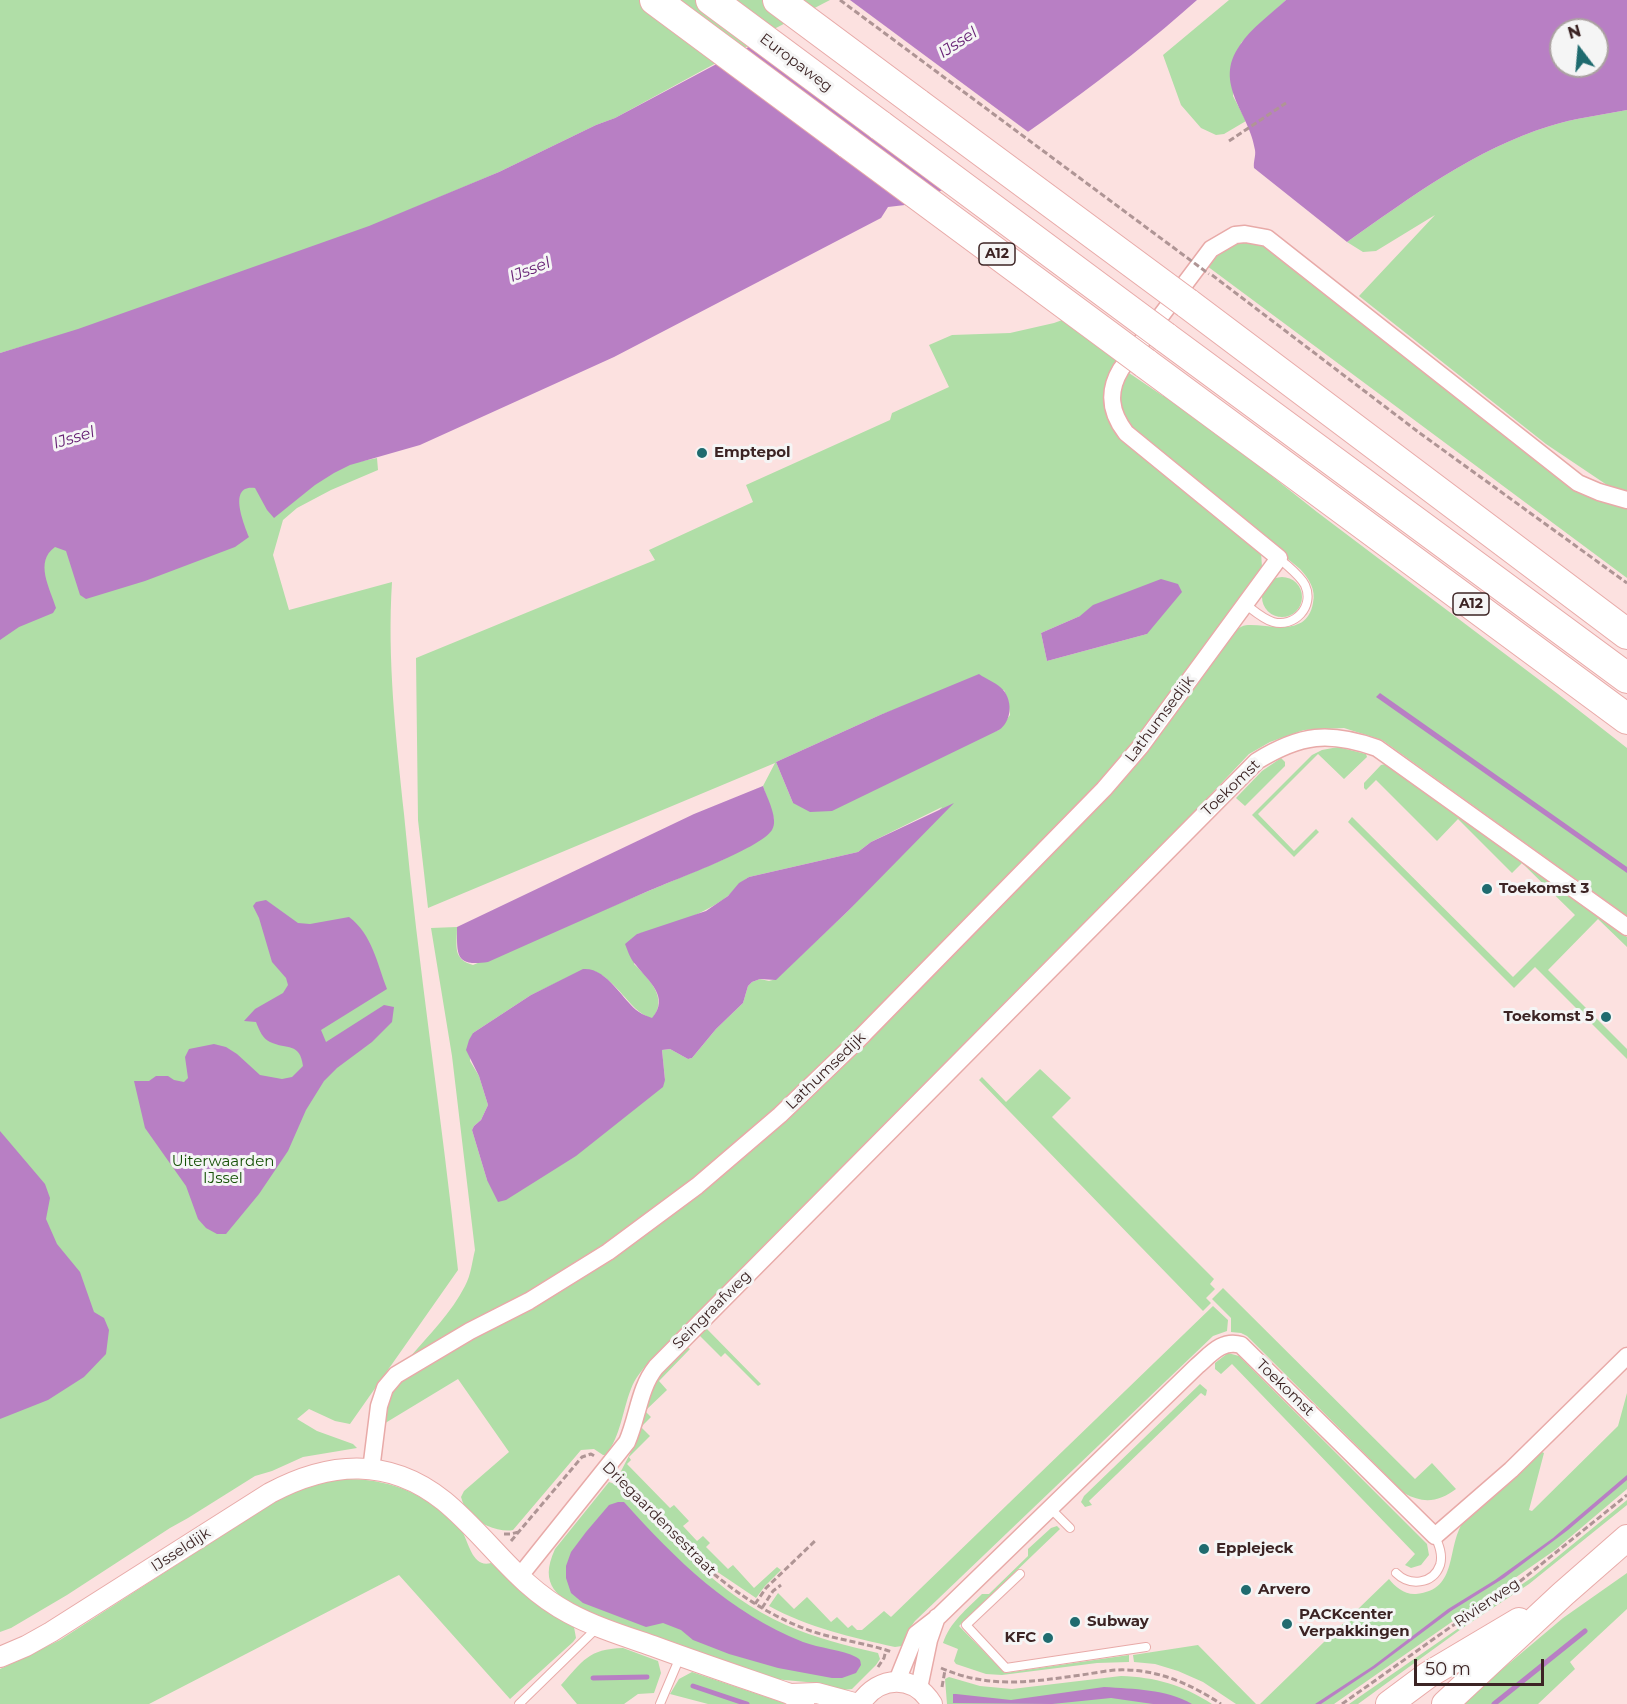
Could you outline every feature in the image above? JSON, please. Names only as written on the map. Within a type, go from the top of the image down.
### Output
[{"type":"highway","name":"A12","points":[[655,0],[1627,719]]},
{"type":"highway","name":"Europaweg","points":[[711,0],[1627,678]]},
{"type":"highway","points":[[778,0],[1187,303],[1627,634]]},
{"type":"main road","name":"Rivierweg","points":[[1444,1704],[1627,1538]]},
{"type":"main road","name":"Rivierweg","points":[[1389,1704],[1428,1675],[1563,1594]]},
{"type":"street","points":[[1279,558],[1126,433],[1116,417],[1111,402],[1115,379],[1135,350],[1211,249],[1235,235],[1267,237],[1578,483],[1627,500]]},
{"type":"street","name":"Lathumsedijk","points":[[371,1470],[379,1406],[385,1388],[396,1376],[470,1331],[529,1301],[608,1252],[697,1186],[780,1115],[855,1043],[1104,789],[1141,746],[1279,558]]},
{"type":"street","name":"Toekomst","points":[[949,1073],[1257,761],[1277,749],[1310,738],[1337,737],[1377,748],[1627,927]]},
{"type":"street","name":"Seingraafweg","points":[[519,1577],[627,1442],[643,1389],[656,1367],[949,1073]]},
{"type":"street","name":"Toekomst","points":[[897,1681],[916,1634],[938,1617],[1211,1354],[1227,1343],[1241,1345],[1435,1536]]},
{"type":"street","points":[[1435,1536],[1511,1470],[1627,1356]]},
{"type":"street","name":"IJsseldijk","points":[[0,1657],[51,1632],[270,1493],[296,1479],[349,1468],[371,1470]]},
{"type":"street","points":[[371,1470],[403,1477],[420,1485],[444,1502],[519,1577],[544,1597],[567,1612],[598,1627],[797,1699],[816,1693],[859,1704],[875,1688],[897,1681],[919,1688],[932,1704]]},
{"type":"street","name":"Toekomst","points":[[919,1688],[929,1640],[938,1617]]},
{"type":"lane","points":[[1244,604],[1271,622],[1284,623],[1304,612],[1307,594],[1305,586],[1279,558]]},
{"type":"lane","points":[[1049,1508],[1070,1528]]},
{"type":"lane","points":[[1396,1573],[1403,1580],[1410,1582],[1426,1580],[1432,1576],[1441,1564],[1440,1549],[1435,1536]]},
{"type":"lane","points":[[1020,1574],[966,1625],[1006,1668],[1146,1647]]},
{"type":"lane","points":[[519,1704],[598,1627]]},
{"type":"lane","points":[[660,1704],[681,1656]]},
{"type":"path","points":[[840,0],[1421,434],[1627,583]]},
{"type":"path","points":[[1228,141],[1286,103]]},
{"type":"path","name":"Driegaardensestraat","points":[[519,1532],[582,1457],[591,1454],[608,1468],[686,1549],[726,1585],[755,1604],[810,1631],[906,1656]]},
{"type":"path","name":"Rivierweg","points":[[1341,1704],[1518,1583],[1627,1495]]},
{"type":"path","points":[[755,1604],[766,1588],[816,1540]]},
{"type":"path","points":[[762,1608],[781,1585]]},
{"type":"path","points":[[1073,1676],[1114,1670],[1159,1674],[1187,1684],[1221,1704]]},
{"type":"green space","points":[[0,0],[837,0],[615,118],[499,172],[369,227],[78,330],[0,353]]},
{"type":"green space","points":[[1229,0],[1286,0],[1241,43],[1233,96],[1246,121],[1224,134],[1216,135],[1201,128],[1181,105],[1163,55]]},
{"type":"green space","points":[[1627,110],[1627,493],[1607,485],[1546,444],[1359,296],[1435,215],[1376,251],[1363,252],[1347,242],[1444,176],[1496,148],[1559,123]]},
{"type":"green space","points":[[1241,241],[1262,242],[1554,470],[1627,505],[1627,578],[1207,266],[1216,253]]},
{"type":"green space","points":[[1065,319],[1122,361],[1108,413],[1261,551],[1262,568],[1258,575],[1142,738],[833,1059],[730,1152],[593,1255],[411,1360],[410,1357],[460,1296],[469,1277],[475,1250],[452,1056],[431,928],[457,927],[457,951],[462,959],[473,965],[722,860],[769,833],[774,819],[763,786],[775,763],[428,908],[418,820],[416,658],[655,560],[649,550],[753,502],[746,485],[890,420],[892,413],[949,387],[929,345],[952,335],[1010,333]],"holes":[[[1080,616],[1147,634],[1047,661],[1041,633]],[[1004,690],[1010,715],[999,730],[793,803],[776,762],[880,715],[924,699]],[[942,807],[848,911],[776,979],[769,981],[760,979],[748,986],[743,1003],[716,1029],[692,1058],[688,1059],[670,1049],[662,1050],[665,1080],[487,1180],[472,1130],[481,1120],[488,1105],[479,1076],[470,1061],[473,1033],[531,995],[583,970],[598,973],[638,1010],[652,1019],[657,1011],[658,996],[651,982],[634,964],[637,934],[671,925],[704,911],[724,899],[749,877],[858,852],[871,842]]]},
{"type":"green space","points":[[1131,369],[1129,373],[1163,396],[1166,392],[1317,512],[1627,748],[1627,916],[1382,740],[1344,728],[1304,730],[1270,742],[1249,754],[1182,825],[649,1362],[633,1385],[618,1431],[606,1455],[594,1449],[581,1450],[513,1530],[496,1529],[479,1522],[468,1513],[461,1497],[464,1491],[509,1452],[458,1379],[382,1425],[384,1403],[396,1382],[676,1206],[1007,893],[1231,633],[1246,625],[1286,627],[1296,625],[1309,614],[1314,598],[1313,589],[1300,569],[1122,421],[1118,383]]},
{"type":"green space","name":"Uiterwaarden IJssel","points":[[377,458],[378,470],[331,490],[297,508],[283,520],[273,555],[289,610],[392,582],[391,669],[398,756],[416,928],[458,1270],[350,1424],[335,1421],[309,1409],[297,1419],[317,1431],[353,1444],[357,1448],[303,1457],[255,1476],[67,1595],[11,1628],[0,1632],[0,563],[245,485]]},
{"type":"green space","points":[[1282,577],[1290,578],[1296,583],[1301,589],[1301,605],[1296,611],[1290,616],[1282,617],[1274,616],[1268,611],[1263,605],[1262,597],[1263,589],[1268,583],[1274,578]]},
{"type":"green space","points":[[1338,747],[1366,754],[1367,757],[1344,779],[1318,754],[1258,814],[1294,851],[1316,829],[1319,832],[1294,857],[1252,815],[1312,755],[1322,750]]},
{"type":"green space","points":[[1281,758],[1285,766],[1245,806],[1236,798],[1262,771]]},
{"type":"green space","points":[[1386,764],[1627,937],[1627,947],[1598,919],[1548,970],[1627,1049],[1627,1059],[1535,967],[1514,988],[1348,822],[1352,817],[1513,977],[1575,915],[1522,863],[1512,873],[1458,819],[1437,841],[1376,780],[1366,790],[1364,783],[1381,765]]},
{"type":"green space","points":[[1040,1069],[1071,1098],[1052,1117],[1214,1279],[1210,1284],[1215,1289],[1206,1298],[1211,1303],[1203,1311],[979,1080],[982,1077],[1006,1102]]},
{"type":"green space","points":[[1223,1288],[1415,1479],[1432,1463],[1456,1489],[1443,1497],[1431,1500],[1418,1499],[1404,1493],[1247,1336],[1231,1332],[1231,1318],[1212,1299]]},
{"type":"green space","points":[[1213,1306],[1228,1320],[1227,1331],[1213,1336],[915,1621],[907,1632],[902,1646],[895,1647],[830,1631],[769,1606],[778,1593],[794,1609],[807,1597],[831,1622],[837,1617],[848,1628],[852,1625],[857,1630],[862,1630],[884,1611],[891,1617]]},
{"type":"green space","points":[[706,1328],[761,1384],[758,1386],[725,1353],[721,1357],[699,1335]]},
{"type":"green space","points":[[687,1347],[690,1349],[659,1381],[667,1390],[645,1411],[651,1417],[641,1427],[650,1436],[629,1457],[631,1460],[627,1464],[670,1508],[674,1505],[689,1521],[683,1526],[697,1541],[703,1536],[710,1543],[706,1547],[728,1569],[733,1565],[754,1588],[777,1567],[781,1570],[756,1598],[716,1571],[620,1473],[633,1448],[648,1395],[659,1376]]},
{"type":"green space","points":[[1228,1353],[1239,1356],[1427,1544],[1429,1555],[1421,1565],[1411,1568],[1405,1565],[1415,1554],[1232,1364],[1221,1374],[1215,1369],[1215,1363]]},
{"type":"green space","points":[[1200,1384],[1207,1390],[1206,1395],[1201,1393],[1089,1501],[1092,1505],[1085,1507],[1081,1502],[1084,1496]]},
{"type":"green space","points":[[1627,1393],[1627,1489],[1555,1550],[1334,1704],[1260,1704],[1389,1579],[1401,1590],[1412,1594],[1430,1591],[1439,1584],[1446,1576],[1459,1530],[1465,1519],[1542,1452],[1544,1453],[1529,1510],[1532,1511],[1618,1426]]},
{"type":"green space","points":[[341,1479],[386,1484],[426,1500],[461,1529],[476,1559],[485,1564],[491,1563],[536,1604],[574,1627],[576,1638],[510,1699],[399,1575],[149,1704],[0,1704],[0,1669],[60,1640],[283,1496],[320,1482]]},
{"type":"green space","points":[[609,1482],[618,1485],[696,1564],[738,1598],[761,1613],[797,1630],[878,1653],[880,1659],[876,1665],[852,1689],[843,1690],[817,1683],[774,1679],[587,1613],[567,1601],[554,1589],[550,1581],[550,1562],[555,1549]]},
{"type":"green space","points":[[1627,1500],[1627,1505],[1529,1584],[1464,1627],[1358,1704],[1349,1704],[1534,1576]]},
{"type":"green space","points":[[1057,1526],[1060,1529],[959,1626],[1005,1673],[1129,1655],[1129,1662],[1097,1663],[1002,1675],[986,1674],[956,1664],[954,1661],[958,1649],[943,1643],[954,1622],[982,1594],[989,1594],[1028,1556],[1028,1549],[1051,1528]]},
{"type":"green space","points":[[1627,1573],[1627,1609],[1570,1662],[1575,1669],[1538,1704],[1461,1704],[1563,1618]]},
{"type":"green space","points":[[1198,1645],[1256,1704],[1236,1704],[1203,1682],[1178,1671],[1155,1664],[1134,1662],[1133,1655]]},
{"type":"green space","points":[[623,1648],[658,1661],[661,1673],[654,1693],[638,1694],[624,1704],[577,1704],[561,1685],[587,1658],[602,1651]]},
{"type":"green space","points":[[692,1672],[787,1704],[708,1704],[670,1694],[679,1679]]},
{"type":"green space","points":[[1121,1676],[1168,1683],[1212,1704],[947,1704],[945,1679],[949,1677],[980,1686],[1012,1689]]},
{"type":"water","name":"IJssel","points":[[837,0],[1197,0],[1098,81],[924,202],[910,208],[905,205],[888,207],[881,218],[614,357],[420,445],[350,465],[315,485],[274,518],[255,488],[246,488],[239,498],[249,537],[235,547],[145,581],[86,599],[80,595],[66,551],[55,547],[45,560],[45,576],[56,608],[53,613],[19,627],[0,640],[0,353],[78,329],[369,226],[499,172],[615,118]]},
{"type":"water","points":[[1286,0],[1627,0],[1627,110],[1559,123],[1496,148],[1444,176],[1347,242],[1254,168],[1255,152],[1252,136],[1235,98],[1230,73],[1232,59],[1255,27]]},
{"type":"water","points":[[1161,579],[1178,584],[1182,592],[1147,634],[1047,661],[1041,633],[1080,616],[1093,605]]},
{"type":"water","points":[[979,674],[999,686],[1009,701],[1008,717],[999,730],[832,811],[810,812],[793,803],[776,762]]},
{"type":"water","points":[[1380,693],[1627,867],[1627,873],[1376,697]]},
{"type":"water","points":[[763,786],[773,814],[774,825],[764,838],[751,846],[488,962],[469,963],[460,957],[457,927],[694,814]]},
{"type":"water","points":[[954,803],[848,911],[776,980],[760,979],[752,982],[748,986],[743,1003],[716,1029],[692,1058],[688,1059],[670,1049],[662,1050],[665,1080],[663,1087],[576,1156],[506,1200],[498,1202],[487,1180],[472,1130],[481,1120],[488,1105],[479,1076],[466,1050],[473,1033],[531,995],[583,969],[599,973],[614,985],[633,1007],[652,1018],[659,1003],[656,990],[632,960],[625,944],[637,934],[706,911],[728,896],[739,883],[749,877],[858,852],[871,842]]},
{"type":"water","points":[[266,900],[298,923],[310,924],[349,917],[363,932],[373,950],[387,989],[321,1030],[326,1042],[384,1005],[394,1007],[392,1022],[372,1042],[337,1068],[324,1081],[306,1110],[288,1151],[259,1194],[226,1234],[217,1234],[206,1228],[198,1219],[186,1186],[145,1128],[134,1081],[149,1081],[156,1076],[168,1076],[184,1082],[188,1078],[185,1057],[189,1049],[214,1044],[226,1047],[237,1054],[260,1075],[282,1079],[292,1077],[303,1066],[296,1050],[268,1041],[256,1022],[244,1021],[255,1009],[283,993],[288,985],[286,978],[272,962],[259,918],[253,906],[256,902]]},
{"type":"water","points":[[0,1131],[45,1184],[50,1198],[46,1219],[57,1244],[80,1272],[94,1312],[104,1318],[109,1330],[106,1354],[84,1377],[48,1400],[0,1419]]},
{"type":"water","points":[[1627,1475],[1627,1480],[1568,1530],[1504,1578],[1451,1611],[1375,1668],[1321,1704],[1315,1704],[1373,1666],[1448,1609],[1495,1580],[1553,1538]]},
{"type":"water","points":[[624,1502],[684,1564],[728,1600],[776,1630],[803,1642],[856,1657],[860,1660],[861,1665],[856,1673],[842,1678],[832,1678],[778,1668],[729,1654],[693,1640],[681,1630],[663,1623],[646,1627],[583,1603],[571,1593],[566,1578],[566,1566],[571,1552],[586,1532],[609,1505]]},
{"type":"water","points":[[1104,1687],[1138,1689],[1172,1695],[1192,1704],[1153,1704],[1111,1698],[1052,1704],[953,1703],[953,1694],[1011,1700]]},
{"type":"pier","points":[[830,0],[850,0],[1031,134],[970,175],[774,29]]},
{"type":"waterway","points":[[1494,1704],[1585,1631]]},
{"type":"waterway","points":[[593,1678],[647,1677]]},
{"type":"waterway","points":[[693,1686],[747,1704]]},
{"type":"place","name":"Emptepol","points":[[702,453]]},
{"type":"place","name":"Toekomst 3","points":[[1487,889]]},
{"type":"place","name":"Toekomst 5","points":[[1606,1017]]},
{"type":"place","name":"Epplejeck","points":[[1204,1549]]},
{"type":"place","name":"Arvero","points":[[1246,1590]]},
{"type":"place","name":"Subway","points":[[1075,1622]]},
{"type":"place","name":"PACKcenter Verpakkingen","points":[[1287,1624]]},
{"type":"place","name":"KFC","points":[[1048,1638]]}]
